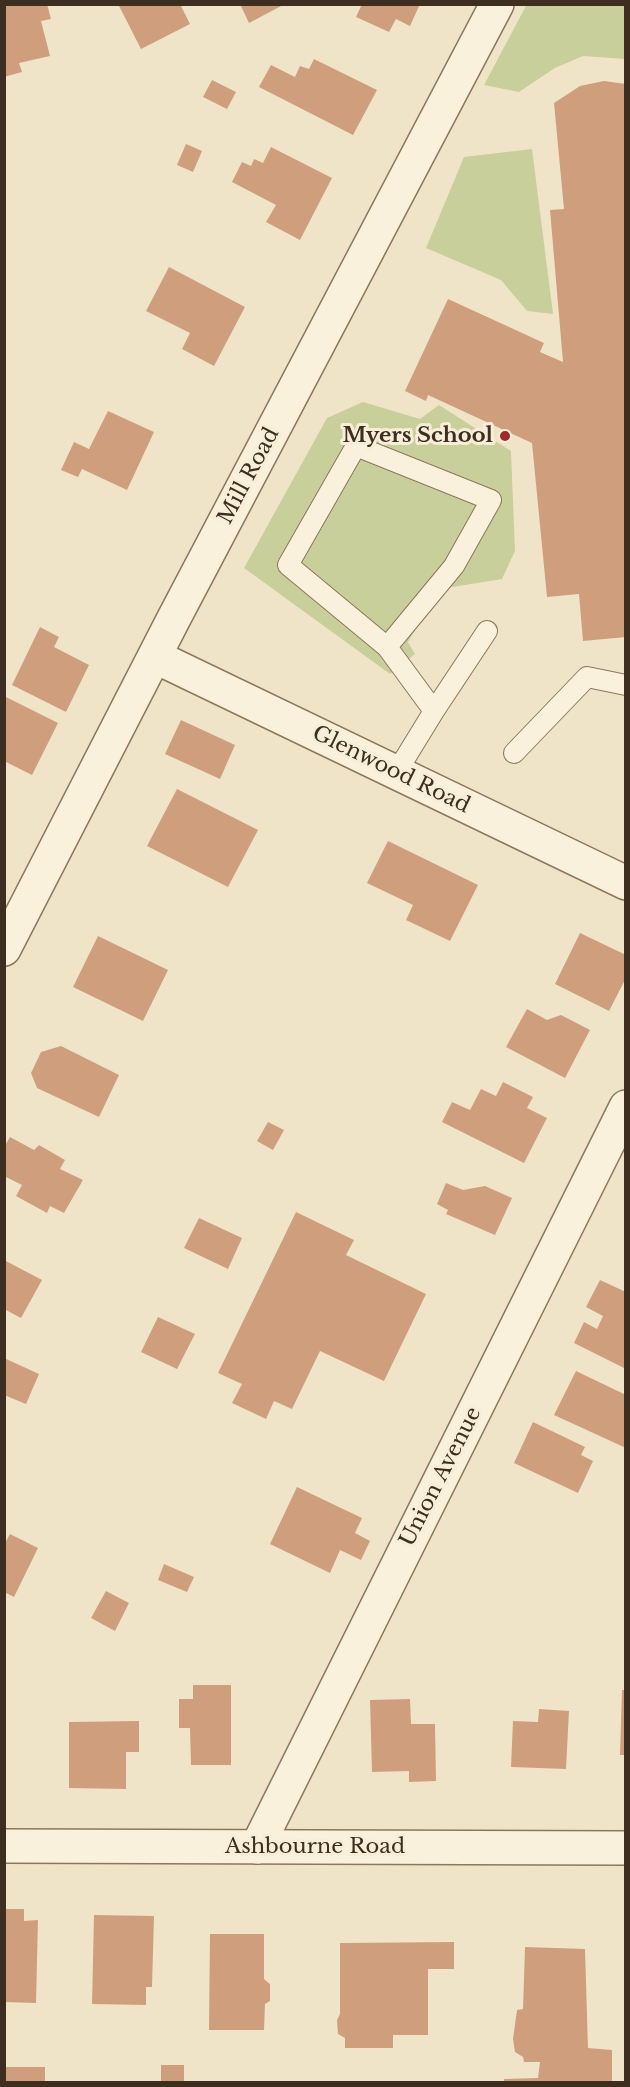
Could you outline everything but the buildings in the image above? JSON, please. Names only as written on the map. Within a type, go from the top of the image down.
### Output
[{"type":"street","name":"Mill Road","points":[[4,949],[173,620],[497,4]]},
{"type":"street","name":"Glenwood Road","points":[[156,657],[625,882]]},
{"type":"street","name":"Union Avenue","points":[[257,1847],[626,1107]]},
{"type":"street","name":"Ashbourne Road","points":[[4,1846],[626,1848]]},
{"type":"lane","points":[[387,647],[454,566],[491,500],[356,446],[288,565],[387,647],[434,711]]},
{"type":"lane","points":[[396,773],[487,630]]},
{"type":"lane","points":[[514,753],[586,677],[626,685]]},
{"type":"green space","points":[[527,4],[625,5],[625,59],[583,56],[555,68],[519,92],[484,85]]},
{"type":"green space","points":[[532,149],[553,314],[527,311],[501,280],[426,248],[464,157]]},
{"type":"green space","points":[[363,402],[420,419],[439,405],[511,451],[515,551],[502,579],[440,589],[408,642],[415,654],[390,674],[244,568],[327,418]]},
{"type":"place","name":"Myers School","points":[[505,436]]}]
